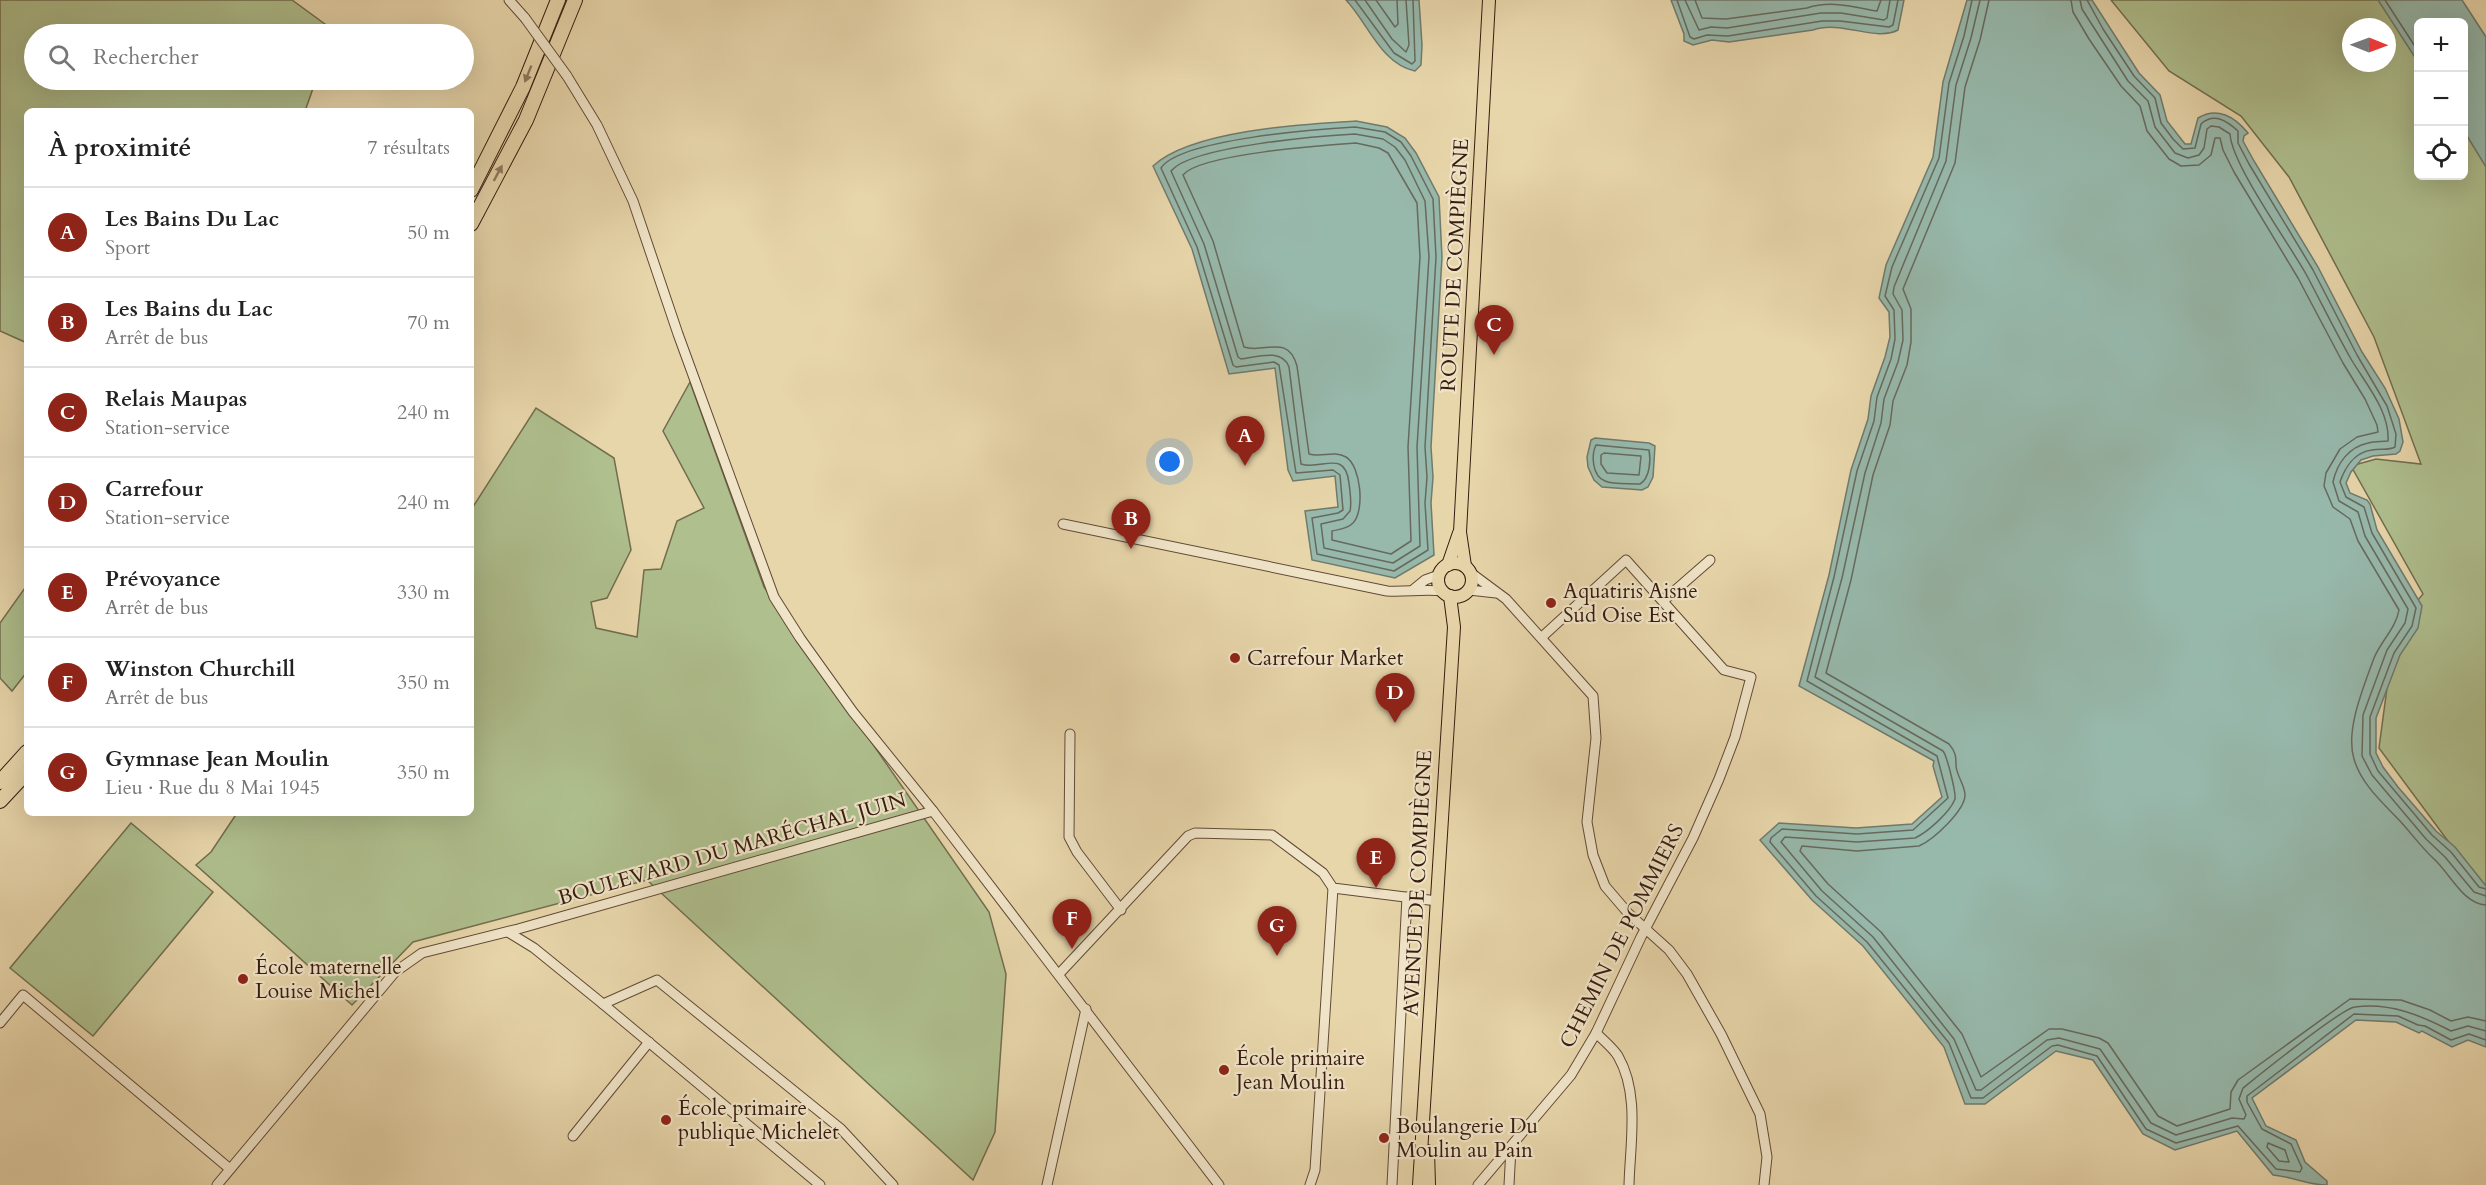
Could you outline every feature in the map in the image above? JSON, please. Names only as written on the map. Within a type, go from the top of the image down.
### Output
[{"type":"highway","points":[[474,184],[523,87],[558,0]]},
{"type":"highway","points":[[474,218],[526,120],[575,0]]},
{"type":"highway","points":[[0,782],[24,755]]},
{"type":"highway","points":[[0,801],[24,775]]},
{"type":"main road","name":"ROUTE DE COMPIÈGNE","points":[[1460,532],[1489,0]]},
{"type":"main road","points":[[1460,532],[1472,581],[1456,593],[1439,584],[1439,575],[1448,565],[1460,532]]},
{"type":"main road","points":[[1448,565],[1456,563],[1468,569]]},
{"type":"main road","name":"AVENUE DE COMPIÈGNE","points":[[1419,1185],[1456,593]]},
{"type":"main road","name":"AVENUE DE COMPIÈGNE","points":[[1427,1068],[1429,1185]]},
{"type":"street","points":[[509,0],[567,76],[597,124],[633,201],[678,334],[774,597],[853,712],[933,811]]},
{"type":"street","points":[[1063,524],[1387,591],[1404,592],[1414,589],[1456,593],[1496,593]]},
{"type":"street","points":[[1542,637],[1626,560],[1663,601],[1710,560]]},
{"type":"street","points":[[1468,569],[1506,599],[1593,696],[1596,738],[1587,822],[1593,855],[1605,886],[1645,929],[1669,950],[1688,974],[1752,1096],[1764,1131],[1767,1157],[1764,1185]]},
{"type":"street","points":[[1414,589],[1425,580],[1439,575]]},
{"type":"street","name":"CHEMIN DE POMMIERS","points":[[1478,1185],[1571,1075],[1596,1033],[1645,929],[1693,838],[1735,737],[1751,677],[1724,670],[1663,601]]},
{"type":"street","points":[[1070,734],[1069,837],[1077,852],[1121,910]]},
{"type":"street","name":"BOULEVARD DU MARÉCHAL JUIN","points":[[217,1185],[396,972],[422,953],[508,932],[933,811],[1218,1185]]},
{"type":"street","points":[[1059,974],[1188,836],[1195,833],[1272,835],[1323,873],[1333,888],[1315,1170],[1310,1185]]},
{"type":"street","points":[[1333,888],[1437,901]]},
{"type":"street","points":[[1392,1185],[1407,897]]},
{"type":"street","points":[[508,932],[534,948],[820,1185]]},
{"type":"street","points":[[603,1004],[657,980],[841,1129],[893,1185]]},
{"type":"street","points":[[0,1023],[23,995],[230,1169]]},
{"type":"street","points":[[1047,1185],[1086,1009]]},
{"type":"street","points":[[1596,1033],[1617,1055],[1626,1073],[1631,1094],[1629,1185]]},
{"type":"street","points":[[573,1136],[649,1042]]},
{"type":"street","points":[[1509,1185],[1510,1149]]},
{"type":"green space","points":[[0,0],[292,0],[325,24],[24,24],[24,90],[312,90],[306,108],[24,108],[24,342],[0,331]]},
{"type":"green space","points":[[2111,0],[2436,0],[2421,18],[2414,18],[2414,180],[2468,180],[2468,64],[2486,95],[2486,886],[2465,864],[2379,748],[2395,628],[2423,594],[2351,466],[2376,459],[2421,464],[2374,337],[2289,177],[2241,116],[2169,71]]},
{"type":"green space","points":[[690,382],[764,587],[989,912],[1006,974],[995,1132],[973,1180],[647,880],[413,942],[352,1005],[196,865],[211,852],[235,816],[474,816],[474,505],[536,408],[614,458],[631,550],[607,598],[591,602],[596,628],[637,637],[644,570],[661,569],[677,521],[704,508],[663,431]]},
{"type":"green space","points":[[24,589],[24,676],[12,691],[0,678],[0,623]]},
{"type":"green space","points":[[131,823],[213,892],[93,1036],[10,968]]},
{"type":"water","points":[[1346,0],[1419,0],[1421,65],[1415,71],[1393,60],[1376,42]]},
{"type":"water","points":[[1671,0],[1904,0],[1898,30],[1889,33],[1879,34],[1835,27],[1729,42],[1712,40],[1693,45],[1684,41],[1684,34]]},
{"type":"water","points":[[1967,0],[2092,0],[2139,73],[2160,95],[2167,121],[2185,144],[2191,144],[2198,118],[2205,115],[2219,113],[2243,127],[2248,133],[2244,136],[2243,141],[2318,267],[2362,352],[2385,388],[2399,419],[2403,442],[2400,451],[2396,454],[2373,456],[2361,460],[2351,472],[2346,483],[2350,493],[2367,500],[2370,504],[2377,530],[2422,606],[2418,628],[2400,655],[2376,718],[2376,753],[2398,787],[2436,831],[2455,847],[2486,886],[2486,1047],[2468,1040],[2452,1047],[2422,1031],[2419,1033],[2396,1022],[2356,1020],[2252,1098],[2266,1126],[2296,1140],[2305,1162],[2327,1181],[2327,1185],[2273,1175],[2237,1131],[2175,1150],[2143,1134],[2093,1060],[2056,1051],[1985,1104],[1965,1104],[1944,1047],[1863,946],[1812,900],[1760,840],[1779,823],[1856,828],[1912,824],[1942,797],[1933,766],[1934,761],[1799,686],[1829,575],[1851,470],[1868,419],[1871,396],[1890,337],[1889,312],[1879,298],[1886,265],[1933,157],[1943,82]]},
{"type":"water","points":[[2378,0],[2462,0],[2486,37],[2486,167],[2468,138],[2468,18],[2414,18],[2414,56],[2396,28],[2396,18],[2390,18]]},
{"type":"water","points":[[1356,121],[1387,127],[1405,138],[1416,153],[1439,197],[1442,257],[1431,447],[1434,555],[1395,578],[1312,560],[1305,511],[1338,507],[1335,476],[1293,481],[1288,470],[1275,368],[1229,374],[1192,249],[1153,166],[1170,154],[1193,144],[1220,137],[1279,127]]},
{"type":"water","points":[[1595,438],[1649,443],[1655,446],[1653,477],[1648,487],[1642,490],[1602,487],[1594,480],[1588,467],[1587,457],[1591,440]]},
{"type":"place","name":"Relais Maupas","points":[[1494,355]]},
{"type":"place","name":"Les Bains Du Lac","points":[[1245,466]]},
{"type":"place","name":"Les Bains du Lac","points":[[1131,549]]},
{"type":"place","name":"Aquatiris Aisne Sud Oise Est","points":[[1551,603]]},
{"type":"place","name":"Carrefour Market","points":[[1235,658]]},
{"type":"place","name":"Carrefour","points":[[1395,723]]},
{"type":"place","name":"Prévoyance","points":[[1376,888]]},
{"type":"place","name":"Winston Churchill","points":[[1072,949]]},
{"type":"place","name":"Gymnase Jean Moulin","points":[[1277,956]]},
{"type":"place","name":"École maternelle Louise Michel","points":[[243,979]]},
{"type":"place","name":"École primaire Jean Moulin","points":[[1224,1070]]},
{"type":"place","name":"École primaire publique Michelet","points":[[666,1120]]},
{"type":"place","name":"Boulangerie Du Moulin au Pain","points":[[1384,1138]]}]
